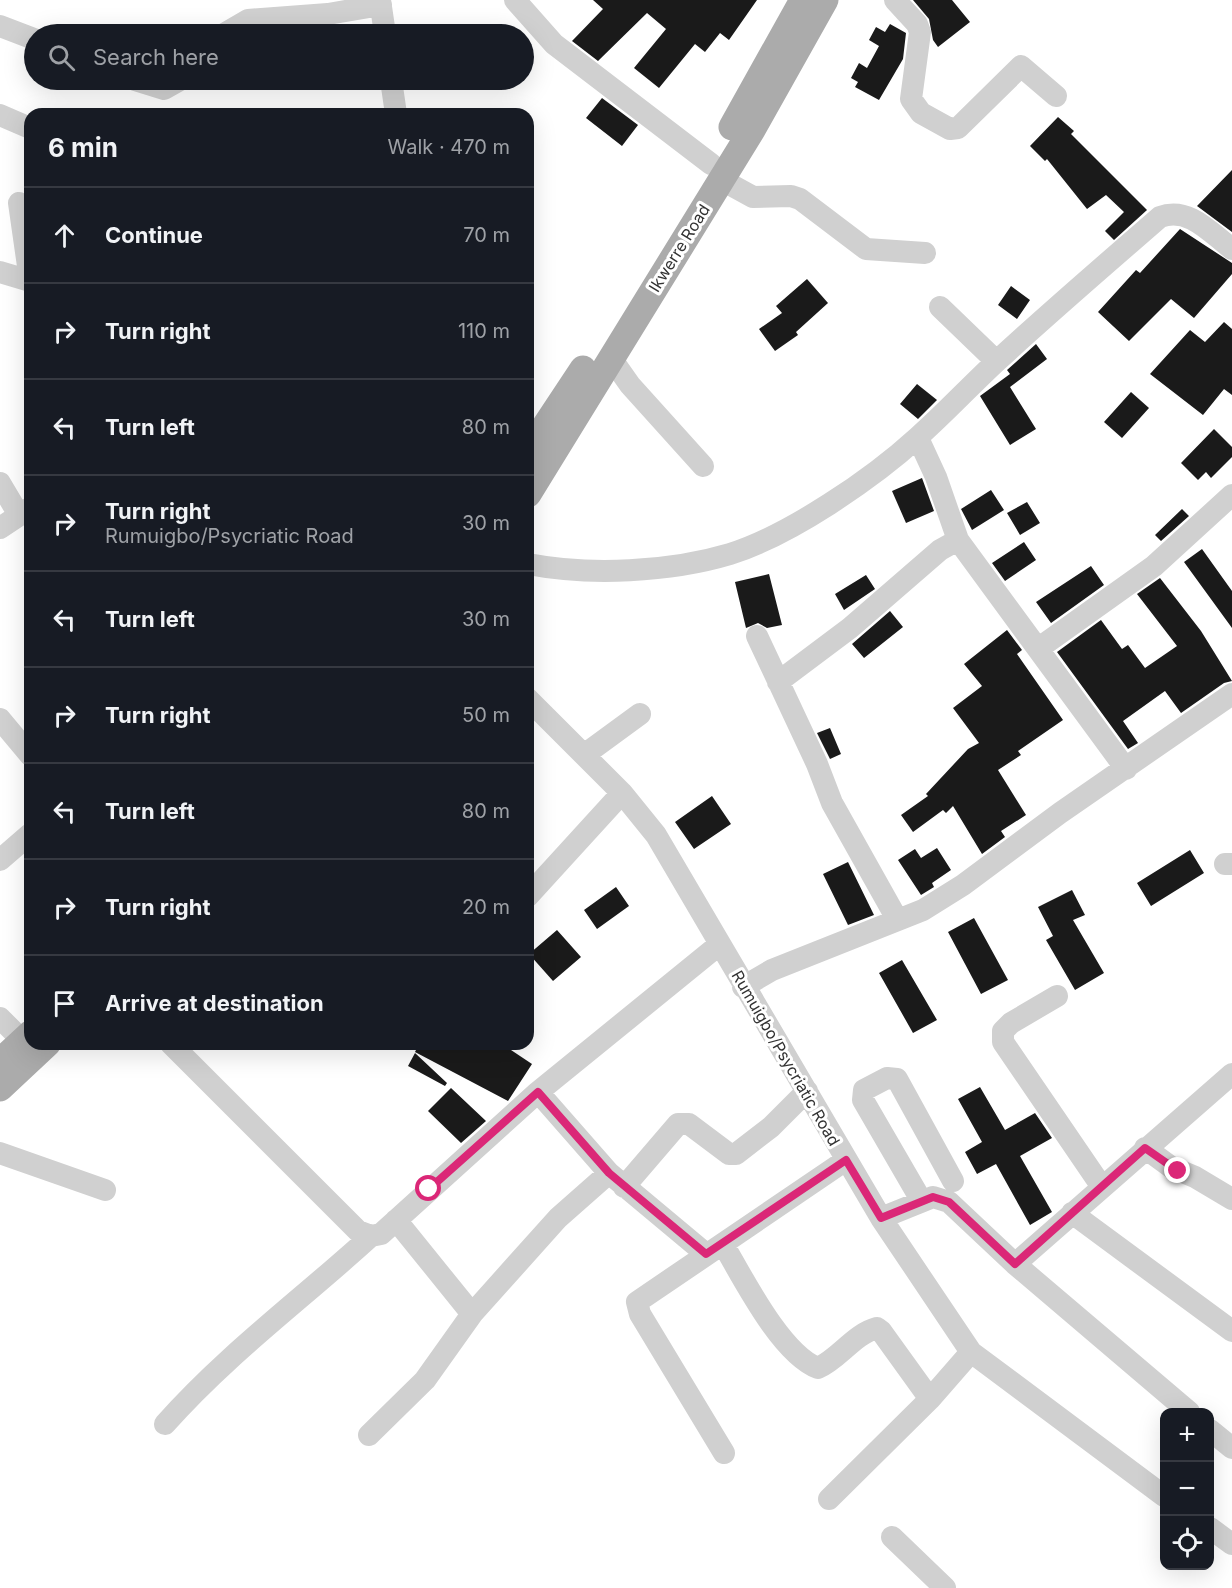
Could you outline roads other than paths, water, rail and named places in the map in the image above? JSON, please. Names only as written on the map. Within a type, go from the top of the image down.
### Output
[{"type":"main road","name":"Ikwerre Road","points":[[534,484],[611,358],[716,172],[803,0]]},
{"type":"main road","name":"Ikwerre Road","points":[[534,443],[792,63],[825,0]]},
{"type":"main road","points":[[0,1062],[24,1046]]},
{"type":"main road","points":[[0,1088],[26,1050]]},
{"type":"street","points":[[515,0],[554,44],[716,172],[753,197],[791,196],[800,199],[866,249],[925,253]]},
{"type":"street","points":[[895,0],[917,24],[920,32],[911,99],[921,113],[950,129],[958,128],[1021,66],[1056,96]]},
{"type":"street","points":[[241,24],[263,9],[328,14],[381,2],[384,24]]},
{"type":"street","points":[[0,26],[24,35]]},
{"type":"street","points":[[393,90],[395,108]]},
{"type":"street","points":[[0,116],[24,126]]},
{"type":"street","points":[[19,203],[24,238]]},
{"type":"street","points":[[534,565],[603,572],[689,563],[731,553],[786,528],[844,495],[918,438],[996,361],[1160,217],[1173,212],[1184,215],[1232,249]]},
{"type":"street","points":[[0,272],[24,279]]},
{"type":"street","points":[[940,307],[996,361]]},
{"type":"street","points":[[611,358],[630,385],[703,466]]},
{"type":"street","points":[[918,438],[936,477],[958,540],[1126,769]]},
{"type":"street","points":[[0,483],[16,517]]},
{"type":"street","points":[[1039,648],[1154,566],[1232,495]]},
{"type":"street","points":[[778,682],[850,628],[940,550],[958,540]]},
{"type":"street","points":[[757,636],[817,764],[832,803],[897,919]]},
{"type":"street","points":[[743,987],[772,970],[851,941],[897,919],[923,910],[963,885],[1060,813],[1232,694]]},
{"type":"street","name":"Rumuigbo/Psycriatic Road","points":[[534,705],[622,793],[656,835],[743,987],[881,1218],[971,1352],[1160,1493]]},
{"type":"street","points":[[584,755],[640,714]]},
{"type":"street","points":[[0,719],[24,748]]},
{"type":"street","points":[[534,889],[622,793]]},
{"type":"street","points":[[0,860],[24,839]]},
{"type":"street","points":[[165,1424],[189,1397],[273,1319],[371,1236],[381,1234],[538,1092],[720,944]]},
{"type":"street","points":[[1057,996],[1011,1023],[1003,1031],[1003,1042],[1102,1187]]},
{"type":"street","points":[[0,1018],[24,1034]]},
{"type":"street","points":[[177,1050],[358,1231],[371,1236]]},
{"type":"street","points":[[1015,1264],[1232,1074]]},
{"type":"street","points":[[881,1218],[927,1198],[958,1177],[897,1079],[886,1078],[864,1090],[863,1100],[927,1198],[949,1202],[1015,1264],[1183,1408]]},
{"type":"street","points":[[369,1435],[425,1380],[472,1314],[558,1218],[617,1180],[678,1124],[688,1124],[729,1154],[736,1154],[771,1127],[807,1091]]},
{"type":"street","points":[[538,1092],[617,1180],[715,1249],[769,1321],[803,1360],[818,1368],[828,1364],[866,1332],[881,1330],[930,1399]]},
{"type":"street","points":[[1145,1148],[1171,1167],[1195,1177],[1232,1200]]},
{"type":"street","points":[[0,1153],[105,1190]]},
{"type":"street","points":[[724,1453],[638,1307],[641,1297],[846,1160]]},
{"type":"street","points":[[1072,1213],[1232,1331]]},
{"type":"street","points":[[396,1220],[472,1314]]},
{"type":"street","points":[[829,1499],[930,1399],[971,1352]]},
{"type":"street","points":[[1214,1434],[1232,1448]]},
{"type":"street","points":[[1214,1531],[1232,1544]]},
{"type":"street","points":[[892,1537],[945,1588]]}]
